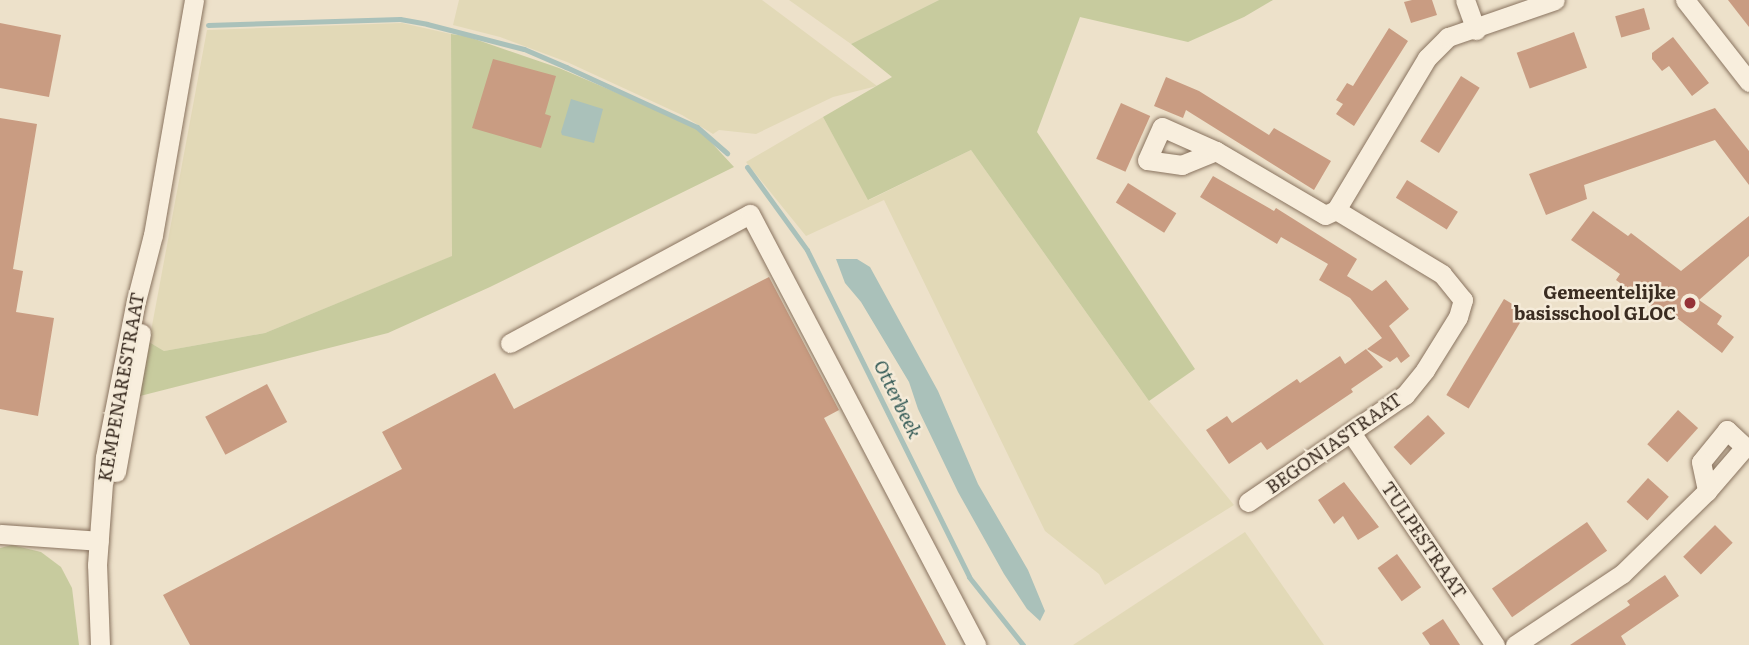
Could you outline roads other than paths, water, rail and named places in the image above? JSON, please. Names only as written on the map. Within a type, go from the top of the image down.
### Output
[{"type":"street","name":"KEMPENARESTRAAT","points":[[100,645],[96,602],[107,444],[136,301],[153,235],[194,0]]},
{"type":"street","points":[[1465,0],[1476,30]]},
{"type":"street","points":[[1336,210],[1427,58],[1448,37],[1476,30],[1555,0]]},
{"type":"street","points":[[1685,0],[1749,82]]},
{"type":"street","name":"BEGONIASTRAAT","points":[[1216,151],[1325,215],[1336,210],[1442,274],[1463,300],[1458,317],[1425,370],[1405,395],[1352,434],[1248,502]]},
{"type":"street","points":[[510,343],[750,214],[976,645]]},
{"type":"street","name":"TULPESTRAAT","points":[[1352,434],[1495,645]]},
{"type":"street","points":[[1515,645],[1622,574],[1707,491]]},
{"type":"street","points":[[0,534],[99,541]]},
{"type":"water","points":[[571,99],[603,109],[594,143],[562,135]]},
{"type":"water","points":[[836,259],[857,259],[870,267],[938,391],[978,484],[1028,570],[1045,611],[1040,621],[1027,609],[1004,574],[958,492],[918,409],[909,382],[861,302],[845,283]]},
{"type":"waterway","name":"Otterbeek","points":[[208,25],[400,19],[427,24],[524,49],[566,67],[697,127],[727,153]]},
{"type":"waterway","name":"Otterbeek","points":[[747,167],[807,250],[969,577],[1023,645]]},
{"type":"place","name":"Gemeentelijke basisschool GLOC","points":[[1690,303]]}]
